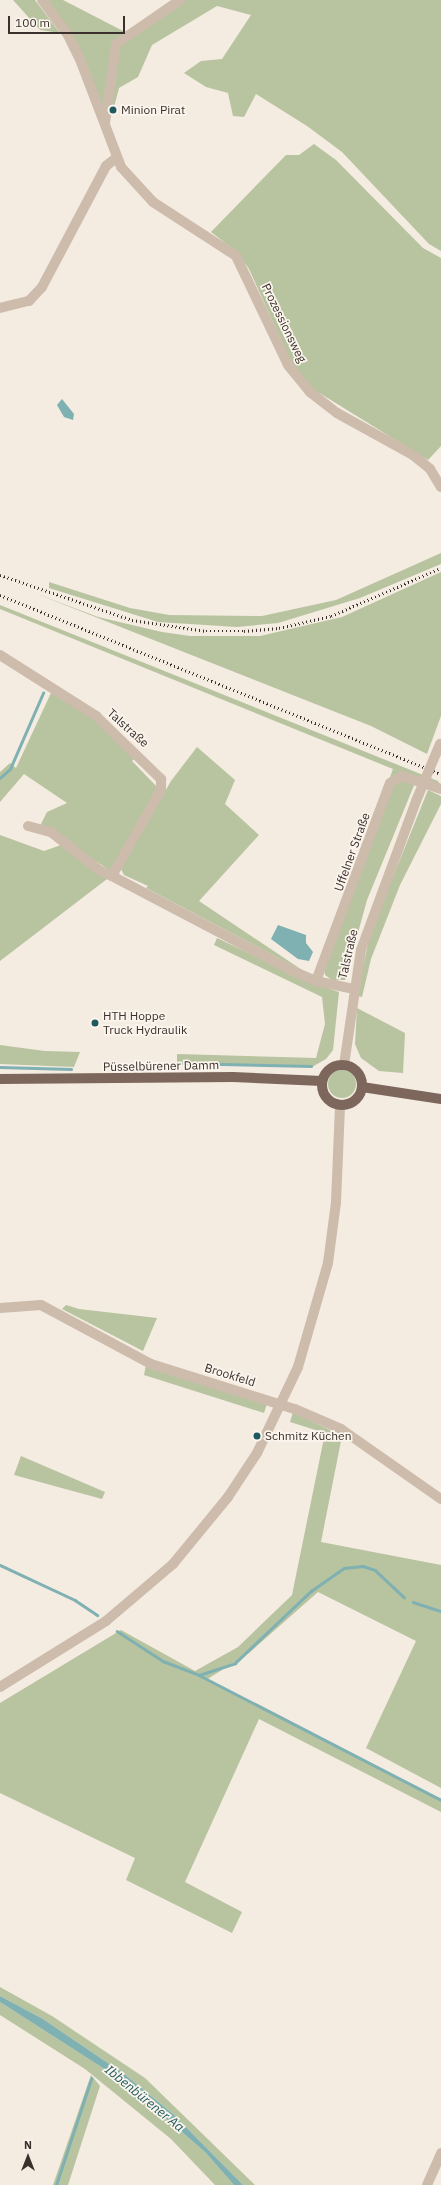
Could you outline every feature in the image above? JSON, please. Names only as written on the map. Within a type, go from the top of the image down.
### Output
[{"type":"main road","points":[[344,1065],[360,1074],[362,1087],[352,1102],[340,1105],[324,1094],[322,1081],[327,1071],[344,1065]]},
{"type":"main road","name":"Püsselbürener Damm","points":[[0,1079],[232,1077],[322,1081]]},
{"type":"main road","points":[[362,1087],[441,1099]]},
{"type":"street","name":"Prozessionsweg","points":[[42,0],[68,35],[105,123],[116,158],[152,202],[236,256],[288,365],[310,392],[338,413],[413,455],[430,469],[441,487]]},
{"type":"street","points":[[105,123],[116,44],[180,0]]},
{"type":"street","points":[[0,308],[29,301],[42,287],[106,166],[116,158]]},
{"type":"street","name":"Talstraße","points":[[0,655],[96,716],[161,779],[161,790],[112,876]]},
{"type":"street","name":"Talstraße","points":[[28,826],[51,832],[99,870],[316,981],[354,989],[373,909],[441,743]]},
{"type":"street","name":"Uffelner Straße","points":[[316,981],[390,783],[402,776],[441,789]]},
{"type":"street","points":[[344,1065],[354,989]]},
{"type":"street","points":[[0,1687],[106,1622],[172,1564],[228,1497],[282,1404],[313,1326],[328,1263],[336,1202],[340,1105]]},
{"type":"street","name":"Brookfeld","points":[[0,1308],[41,1305],[151,1364],[282,1404],[341,1429],[441,1499]]},
{"type":"street","points":[[427,2185],[440,2157]]},
{"type":"green space","points":[[13,0],[35,0],[60,33],[40,30]]},
{"type":"green space","points":[[47,0],[63,0],[125,32],[175,0],[441,0],[441,251],[429,244],[342,152],[307,126],[256,94],[244,117],[233,116],[228,93],[206,87],[184,73],[201,61],[222,59],[251,15],[217,6],[152,45],[138,77],[119,88],[114,107],[105,112]]},
{"type":"green space","points":[[314,144],[336,160],[423,248],[441,258],[441,446],[428,460],[313,389],[291,362],[249,269],[238,253],[211,232],[286,155],[299,155]]},
{"type":"green space","points":[[441,553],[441,564],[360,598],[278,623],[237,627],[158,622],[49,588],[49,582],[130,608],[169,615],[262,616],[336,600]]},
{"type":"green space","points":[[441,572],[441,716],[427,754],[371,726],[32,592],[98,617],[162,632],[190,636],[260,636],[342,617]]},
{"type":"green space","points":[[0,605],[438,781],[441,786],[401,773],[389,780],[393,769],[0,609]]},
{"type":"green space","points":[[51,693],[93,718],[136,757],[132,761],[159,789],[111,871],[40,826],[47,812],[67,803],[24,774],[0,802],[0,772],[10,763],[16,768]]},
{"type":"green space","points":[[197,747],[235,780],[225,804],[259,835],[199,901],[305,972],[146,888],[148,886],[124,875],[121,869],[171,781]]},
{"type":"green space","points":[[403,780],[415,783],[367,900],[345,980],[332,980],[325,975],[324,967],[392,786]]},
{"type":"green space","points":[[428,790],[441,796],[441,804],[400,885],[371,959],[362,997],[357,996],[370,934]]},
{"type":"green space","points":[[0,835],[44,851],[61,845],[107,879],[0,961]]},
{"type":"green space","points":[[217,938],[312,983],[339,992],[333,1050],[326,1059],[312,1067],[177,1064],[177,1054],[316,1058],[325,1024],[322,997],[214,945]]},
{"type":"green space","points":[[357,1008],[405,1033],[403,1073],[379,1071],[361,1058],[355,1044]]},
{"type":"green space","points":[[0,1045],[45,1051],[80,1052],[74,1067],[0,1064]]},
{"type":"green space","points":[[342,1070],[352,1074],[356,1084],[352,1094],[342,1098],[332,1094],[328,1084],[332,1074]]},
{"type":"green space","points":[[66,1305],[79,1309],[157,1318],[143,1351],[62,1309]]},
{"type":"green space","points":[[146,1365],[267,1404],[264,1413],[144,1375]]},
{"type":"green space","points":[[293,1412],[342,1436],[321,1542],[441,1565],[441,1788],[366,1748],[416,1641],[318,1592],[249,1653],[206,1680],[441,1800],[441,1812],[259,1719],[185,1882],[242,1912],[232,1933],[126,1880],[135,1858],[0,1793],[0,1703],[121,1630],[195,1671],[238,1647],[292,1595],[325,1433],[290,1422]]},
{"type":"green space","points":[[21,1456],[105,1492],[102,1499],[14,1475]]},
{"type":"green space","points":[[0,1987],[52,2016],[145,2078],[255,2185],[243,2185],[173,2114],[124,2074],[43,2019],[0,1996]]},
{"type":"green space","points":[[0,2002],[120,2079],[205,2152],[234,2185],[215,2185],[171,2139],[85,2069],[0,2015]]},
{"type":"green space","points":[[91,2075],[100,2086],[68,2185],[53,2185]]},
{"type":"water","points":[[62,399],[74,414],[73,420],[64,417],[57,405]]},
{"type":"water","points":[[278,925],[306,935],[306,943],[313,952],[309,961],[298,959],[271,939]]},
{"type":"water","name":"Ibbenbürener Aa","points":[[0,1996],[43,2019],[124,2074],[173,2114],[243,2185],[234,2185],[205,2152],[120,2079],[0,2002]]},
{"type":"waterway","points":[[0,778],[10,769],[43,693]]},
{"type":"waterway","points":[[176,1063],[311,1066]]},
{"type":"waterway","points":[[0,1067],[71,1069]]},
{"type":"waterway","points":[[0,1565],[75,1600],[97,1615]]},
{"type":"waterway","points":[[117,1631],[163,1661],[199,1675],[235,1663],[311,1591],[344,1568],[363,1566],[375,1570],[404,1597]]},
{"type":"waterway","points":[[413,1602],[441,1611]]},
{"type":"waterway","points":[[199,1675],[441,1800]]},
{"type":"waterway","points":[[56,2185],[91,2079]]},
{"type":"railway","points":[[0,575],[132,620],[206,631],[244,631],[279,628],[331,616],[441,568]]},
{"type":"railway","points":[[0,595],[441,774]]},
{"type":"place","name":"Minion Pirat","points":[[113,110]]},
{"type":"place","name":"HTH Hoppe Truck Hydraulik","points":[[95,1023]]},
{"type":"place","name":"Schmitz Küchen","points":[[257,1436]]}]
